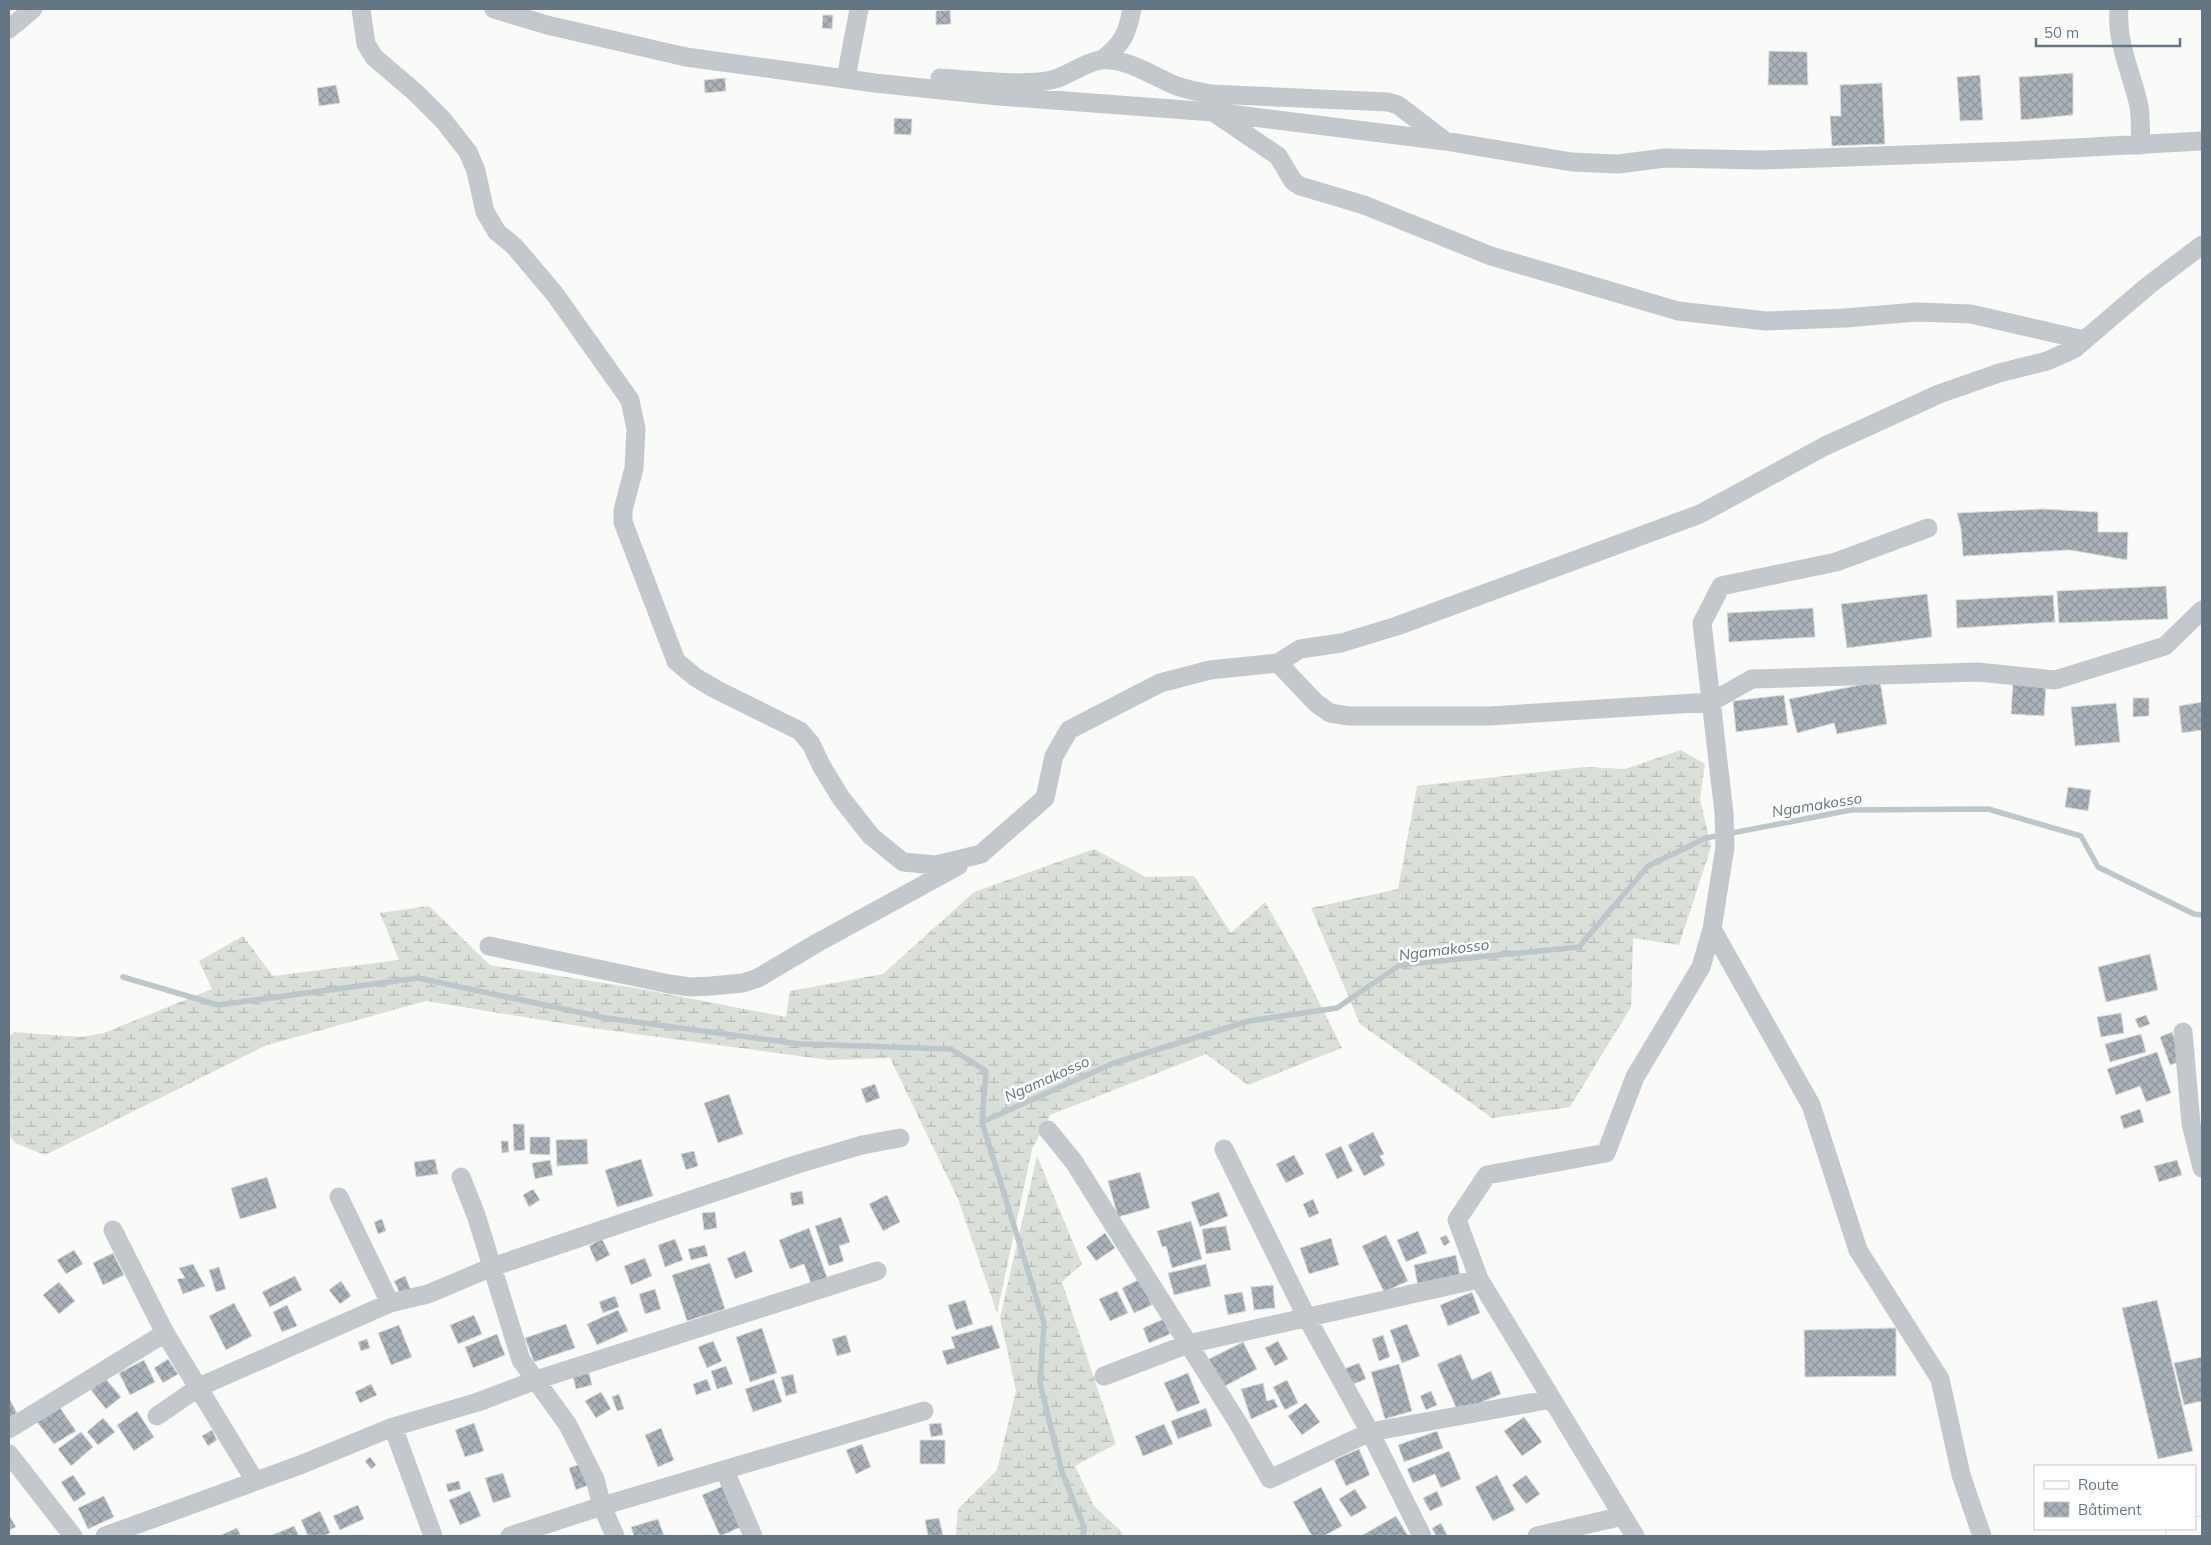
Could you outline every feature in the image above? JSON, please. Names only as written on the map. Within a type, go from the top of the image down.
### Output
[{"type":"main road","points":[[2180,1536],[2202,1530]]},
{"type":"street","points":[[9,29],[34,9]]},
{"type":"street","points":[[361,9],[366,44],[374,57],[416,93],[443,120],[468,152],[476,171],[485,212],[497,232],[514,246],[554,293],[630,400],[636,430],[634,468],[623,510],[623,522],[676,662],[695,677],[717,690],[800,731],[811,744],[822,767],[841,798],[870,836],[904,862],[936,865],[981,854]]},
{"type":"street","points":[[494,9],[546,25],[686,57],[875,83],[998,96],[1213,112],[1445,141],[1572,162],[1618,164],[1665,158],[1761,160],[2202,141]]},
{"type":"street","points":[[846,78],[859,9]]},
{"type":"street","points":[[875,83],[915,76],[1030,82],[1055,80],[1087,64],[1102,60],[1119,46],[1125,37],[1132,9]]},
{"type":"street","points":[[2119,9],[2118,20],[2125,64],[2139,109],[2141,145]]},
{"type":"street","points":[[1102,60],[1134,66],[1176,85],[1211,94],[1388,102],[1398,105],[1445,141]]},
{"type":"street","points":[[1213,112],[1278,156],[1293,181],[1300,186],[1364,205],[1491,256],[1678,311],[1766,321],[1845,318],[1917,312],[1971,314],[2084,340]]},
{"type":"street","points":[[489,946],[691,987],[743,983],[758,978],[816,943],[981,854],[1045,798],[1054,756],[1069,730],[1160,683],[1210,670],[1278,663],[1300,649],[1341,643],[1397,626],[1700,514],[1824,446],[1939,394],[2059,357],[2074,349],[2149,285],[2202,246]]},
{"type":"street","points":[[1635,1536],[1480,1279],[1458,1220],[1487,1175],[1606,1153],[1635,1077],[1701,967],[1712,929],[1725,847],[1724,813],[1702,623],[1721,586],[1836,562],[1928,528]]},
{"type":"street","points":[[1278,663],[1316,703],[1330,713],[1349,716],[1489,716],[1711,702],[1752,679],[1978,672],[2055,680],[2165,646],[2202,610]]},
{"type":"street","points":[[1712,929],[1812,1105],[1858,1250],[1940,1379],[1961,1475],[1982,1536]]},
{"type":"street","points":[[2183,1032],[2191,1124],[2202,1168]]},
{"type":"street","points":[[1048,1130],[1074,1162],[1238,1423],[1270,1479],[1370,1432],[1552,1399]]},
{"type":"street","points":[[157,1416],[199,1387],[390,1303],[428,1294],[492,1267],[798,1164],[862,1145],[900,1138]]},
{"type":"street","points":[[1224,1149],[1307,1318],[1370,1432],[1422,1536]]},
{"type":"street","points":[[461,1177],[476,1215],[521,1360],[568,1426],[595,1479],[602,1506],[616,1536]]},
{"type":"street","points":[[339,1197],[390,1303]]},
{"type":"street","points":[[113,1230],[165,1333],[255,1481]]},
{"type":"street","points":[[105,1536],[255,1481],[393,1427],[478,1402],[536,1380],[877,1272]]},
{"type":"street","points":[[1104,1376],[1188,1344],[1480,1279]]},
{"type":"street","points":[[9,1429],[165,1333]]},
{"type":"street","points":[[510,1536],[602,1506],[924,1411]]},
{"type":"street","points":[[393,1427],[433,1536]]},
{"type":"street","points":[[9,1454],[73,1536]]},
{"type":"street","points":[[724,1471],[753,1536]]},
{"type":"street","points":[[1537,1536],[1623,1516]]},
{"type":"green space","points":[[1681,750],[1705,764],[1700,799],[1711,847],[1679,945],[1633,938],[1631,1007],[1570,1107],[1492,1118],[1360,1024],[1311,908],[1398,889],[1417,786],[1584,767],[1625,769]]},
{"type":"green space","points":[[1094,849],[1146,877],[1194,876],[1231,933],[1265,902],[1297,958],[1342,1048],[1248,1085],[1206,1054],[1050,1115],[1032,1149],[997,1313],[958,1199],[890,1058],[829,1060],[591,1028],[426,1001],[267,1045],[45,1155],[15,1143],[9,1135],[9,1037],[14,1032],[80,1037],[104,1033],[212,989],[199,961],[243,936],[273,976],[399,960],[380,913],[429,906],[490,965],[641,989],[786,1017],[790,991],[883,974],[974,892]]},
{"type":"green space","points":[[1037,1156],[1082,1264],[1062,1282],[1116,1444],[1075,1466],[1094,1506],[1122,1532],[1123,1536],[956,1536],[958,1509],[997,1470],[1016,1391],[1000,1318]]},
{"type":"building","points":[[950,10],[951,24],[936,25],[936,11]]},
{"type":"building","points":[[823,15],[833,15],[832,29],[822,28]]},
{"type":"building","points":[[1769,51],[1807,52],[1808,85],[1768,85]]},
{"type":"building","points":[[2073,73],[2073,115],[2021,120],[2019,77]]},
{"type":"building","points":[[1980,75],[1983,120],[1960,121],[1957,77]]},
{"type":"building","points":[[725,78],[726,91],[705,93],[704,80]]},
{"type":"building","points":[[1882,83],[1885,144],[1832,146],[1830,116],[1841,116],[1840,85]]},
{"type":"building","points":[[336,85],[340,103],[319,106],[317,88]]},
{"type":"building","points":[[894,118],[912,119],[911,135],[894,134]]},
{"type":"building","points":[[2043,509],[2098,512],[2098,532],[2128,532],[2127,560],[2070,550],[1963,556],[1961,529],[1957,513]]},
{"type":"building","points":[[2166,586],[2168,619],[2059,623],[2057,591]]},
{"type":"building","points":[[1927,594],[1932,637],[1847,648],[1841,604]]},
{"type":"building","points":[[2053,595],[2055,622],[1957,628],[1956,600]]},
{"type":"building","points":[[1813,608],[1815,637],[1729,642],[1727,613]]},
{"type":"building","points":[[1880,681],[1887,724],[1837,734],[1834,723],[1797,733],[1789,699]]},
{"type":"building","points":[[2013,682],[2046,685],[2044,716],[2011,714]]},
{"type":"building","points":[[1784,695],[1788,725],[1736,732],[1733,701]]},
{"type":"building","points":[[2133,698],[2149,698],[2149,716],[2133,717]]},
{"type":"building","points":[[2202,702],[2202,730],[2182,733],[2179,706]]},
{"type":"building","points":[[2116,703],[2120,742],[2075,746],[2071,707]]},
{"type":"building","points":[[2068,787],[2091,790],[2088,811],[2065,807]]},
{"type":"building","points":[[2150,954],[2158,990],[2106,1002],[2098,967]]},
{"type":"building","points":[[2121,1013],[2124,1033],[2101,1037],[2097,1017]]},
{"type":"building","points":[[2146,1015],[2150,1024],[2139,1028],[2135,1019]]},
{"type":"building","points":[[2172,1032],[2182,1061],[2170,1065],[2160,1037]]},
{"type":"building","points":[[2141,1034],[2146,1052],[2110,1062],[2105,1044]]},
{"type":"building","points":[[2157,1052],[2171,1093],[2146,1102],[2140,1086],[2116,1095],[2107,1069]]},
{"type":"building","points":[[875,1084],[880,1098],[866,1103],[861,1089]]},
{"type":"building","points":[[729,1094],[743,1134],[718,1143],[704,1103]]},
{"type":"building","points":[[2140,1109],[2144,1122],[2124,1129],[2120,1116]]},
{"type":"building","points":[[513,1124],[524,1124],[525,1150],[514,1151]]},
{"type":"building","points":[[1373,1132],[1384,1154],[1380,1156],[1385,1165],[1364,1176],[1348,1145]]},
{"type":"building","points":[[530,1137],[550,1137],[550,1155],[530,1154]]},
{"type":"building","points":[[587,1139],[588,1164],[557,1166],[556,1140]]},
{"type":"building","points":[[501,1141],[508,1141],[509,1152],[502,1153]]},
{"type":"building","points":[[1341,1146],[1353,1171],[1337,1179],[1325,1154]]},
{"type":"building","points":[[694,1151],[698,1166],[686,1170],[681,1154]]},
{"type":"building","points":[[1294,1155],[1304,1174],[1286,1183],[1276,1164]]},
{"type":"building","points":[[435,1159],[438,1174],[416,1177],[414,1162]]},
{"type":"building","points":[[641,1159],[653,1196],[617,1207],[605,1170]]},
{"type":"building","points":[[550,1160],[553,1175],[535,1179],[532,1163]]},
{"type":"building","points":[[2177,1160],[2182,1175],[2159,1182],[2154,1166]]},
{"type":"building","points":[[1140,1172],[1150,1208],[1118,1217],[1108,1181]]},
{"type":"building","points":[[267,1177],[277,1208],[240,1219],[231,1188]]},
{"type":"building","points":[[533,1189],[540,1200],[529,1207],[523,1195]]},
{"type":"building","points":[[802,1191],[804,1204],[792,1206],[790,1193]]},
{"type":"building","points":[[1219,1192],[1228,1216],[1200,1227],[1191,1202]]},
{"type":"building","points":[[887,1195],[900,1222],[883,1231],[869,1204]]},
{"type":"building","points":[[1313,1199],[1319,1213],[1309,1218],[1303,1204]]},
{"type":"building","points":[[715,1212],[717,1228],[704,1230],[702,1213]]},
{"type":"building","points":[[841,1217],[850,1242],[839,1246],[844,1261],[829,1266],[815,1226]]},
{"type":"building","points":[[382,1219],[386,1231],[378,1234],[374,1222]]},
{"type":"building","points":[[1191,1221],[1202,1259],[1172,1268],[1166,1246],[1162,1247],[1157,1231]]},
{"type":"building","points":[[1226,1226],[1231,1250],[1206,1254],[1202,1229]]},
{"type":"building","points":[[809,1228],[828,1280],[812,1286],[804,1264],[790,1269],[779,1240]]},
{"type":"building","points":[[1418,1231],[1427,1253],[1406,1262],[1397,1240]]},
{"type":"building","points":[[1105,1233],[1115,1248],[1096,1261],[1086,1247]]},
{"type":"building","points":[[1386,1235],[1408,1281],[1384,1292],[1362,1246]]},
{"type":"building","points":[[1446,1235],[1450,1242],[1444,1246],[1440,1238]]},
{"type":"building","points":[[1331,1238],[1339,1265],[1309,1274],[1300,1248]]},
{"type":"building","points":[[602,1239],[610,1255],[596,1262],[589,1246]]},
{"type":"building","points":[[675,1239],[683,1260],[665,1267],[658,1245]]},
{"type":"building","points":[[705,1245],[708,1256],[691,1260],[688,1249]]},
{"type":"building","points":[[74,1250],[83,1264],[66,1274],[57,1260]]},
{"type":"building","points":[[745,1251],[753,1272],[735,1279],[727,1258]]},
{"type":"building","points":[[113,1253],[124,1275],[103,1285],[93,1263]]},
{"type":"building","points":[[1456,1255],[1460,1276],[1418,1286],[1414,1265]]},
{"type":"building","points":[[645,1258],[652,1276],[631,1285],[624,1266]]},
{"type":"building","points":[[710,1263],[725,1309],[687,1321],[672,1275]]},
{"type":"building","points":[[193,1264],[205,1286],[183,1294],[177,1279],[185,1278],[179,1268]]},
{"type":"building","points":[[1206,1264],[1211,1286],[1174,1295],[1168,1273]]},
{"type":"building","points":[[219,1267],[226,1289],[216,1292],[209,1270]]},
{"type":"building","points":[[295,1276],[302,1290],[270,1307],[262,1292]]},
{"type":"building","points":[[405,1276],[411,1290],[401,1295],[394,1281]]},
{"type":"building","points":[[1140,1279],[1152,1305],[1134,1313],[1122,1288]]},
{"type":"building","points":[[341,1281],[351,1296],[340,1304],[329,1290]]},
{"type":"building","points":[[59,1282],[75,1301],[59,1314],[43,1295]]},
{"type":"building","points":[[1273,1285],[1275,1308],[1254,1310],[1251,1287]]},
{"type":"building","points":[[655,1289],[661,1309],[645,1314],[639,1294]]},
{"type":"building","points":[[1117,1291],[1128,1313],[1110,1321],[1099,1299]]},
{"type":"building","points":[[1242,1292],[1246,1311],[1228,1315],[1224,1295]]},
{"type":"building","points":[[1472,1292],[1480,1313],[1448,1326],[1440,1305]]},
{"type":"building","points":[[615,1296],[619,1307],[603,1313],[599,1302]]},
{"type":"building","points":[[965,1300],[973,1324],[956,1330],[948,1305]]},
{"type":"building","points":[[2157,1300],[2193,1451],[2158,1459],[2122,1308]]},
{"type":"building","points":[[234,1303],[252,1336],[226,1350],[209,1316]]},
{"type":"building","points":[[287,1305],[297,1326],[282,1332],[273,1312]]},
{"type":"building","points":[[618,1310],[628,1331],[597,1345],[587,1324]]},
{"type":"building","points":[[474,1315],[482,1334],[458,1344],[450,1325]]},
{"type":"building","points":[[1164,1319],[1170,1334],[1149,1343],[1143,1328]]},
{"type":"building","points":[[566,1324],[575,1348],[534,1362],[525,1338]]},
{"type":"building","points":[[1407,1324],[1420,1356],[1402,1363],[1390,1330]]},
{"type":"building","points":[[399,1325],[412,1357],[391,1365],[378,1333]]},
{"type":"building","points":[[992,1325],[1000,1348],[947,1365],[942,1351],[955,1348],[951,1337]]},
{"type":"building","points":[[762,1328],[777,1373],[750,1382],[736,1337]]},
{"type":"building","points":[[1896,1328],[1896,1376],[1805,1377],[1804,1330]]},
{"type":"building","points":[[497,1334],[505,1355],[473,1368],[465,1347]]},
{"type":"building","points":[[846,1335],[851,1352],[837,1356],[832,1339]]},
{"type":"building","points":[[1383,1335],[1390,1357],[1379,1361],[1372,1339]]},
{"type":"building","points":[[367,1339],[370,1348],[361,1351],[358,1342]]},
{"type":"building","points":[[713,1341],[722,1361],[707,1368],[698,1347]]},
{"type":"building","points":[[1278,1341],[1288,1359],[1275,1366],[1265,1348]]},
{"type":"building","points":[[1243,1342],[1257,1369],[1223,1387],[1209,1359]]},
{"type":"building","points":[[1461,1354],[1472,1380],[1491,1371],[1501,1394],[1458,1412],[1437,1364]]},
{"type":"building","points":[[2202,1357],[2202,1401],[2184,1405],[2174,1363]]},
{"type":"building","points":[[168,1359],[178,1374],[163,1383],[154,1368]]},
{"type":"building","points":[[144,1360],[155,1382],[130,1395],[119,1373]]},
{"type":"building","points":[[1359,1363],[1366,1379],[1351,1385],[1344,1369]]},
{"type":"building","points":[[1399,1364],[1412,1411],[1385,1419],[1371,1372]]},
{"type":"building","points":[[726,1366],[733,1384],[717,1389],[711,1371]]},
{"type":"building","points":[[589,1373],[592,1385],[576,1389],[573,1377]]},
{"type":"building","points":[[1188,1373],[1200,1403],[1177,1412],[1164,1383]]},
{"type":"building","points":[[793,1374],[797,1393],[786,1396],[781,1377]]},
{"type":"building","points":[[105,1378],[121,1397],[106,1409],[91,1390]]},
{"type":"building","points":[[707,1379],[711,1390],[696,1395],[693,1384]]},
{"type":"building","points":[[774,1379],[782,1402],[753,1412],[745,1389]]},
{"type":"building","points":[[1287,1380],[1298,1403],[1285,1410],[1273,1387]]},
{"type":"building","points":[[1263,1383],[1267,1401],[1274,1399],[1278,1407],[1251,1419],[1241,1389]]},
{"type":"building","points":[[371,1384],[377,1395],[360,1403],[355,1392]]},
{"type":"building","points":[[1431,1391],[1437,1405],[1426,1410],[1420,1396]]},
{"type":"building","points":[[601,1392],[611,1409],[596,1418],[585,1401]]},
{"type":"building","points":[[619,1394],[624,1409],[617,1411],[612,1397]]},
{"type":"building","points":[[9,1398],[17,1413],[9,1418]]},
{"type":"building","points":[[1306,1403],[1320,1422],[1302,1435],[1288,1416]]},
{"type":"building","points":[[60,1408],[76,1431],[54,1444],[37,1422]]},
{"type":"building","points":[[1206,1408],[1212,1426],[1178,1439],[1171,1421]]},
{"type":"building","points":[[137,1411],[154,1437],[134,1451],[117,1425]]},
{"type":"building","points":[[1524,1417],[1542,1442],[1522,1456],[1504,1431]]},
{"type":"building","points":[[103,1418],[115,1432],[98,1445],[87,1432]]},
{"type":"building","points":[[474,1423],[484,1451],[465,1457],[455,1430]]},
{"type":"building","points":[[941,1423],[943,1435],[931,1437],[929,1424]]},
{"type":"building","points":[[1164,1424],[1173,1444],[1143,1456],[1135,1436]]},
{"type":"building","points":[[661,1428],[674,1460],[658,1467],[645,1435]]},
{"type":"building","points":[[212,1430],[217,1440],[208,1446],[202,1436]]},
{"type":"building","points":[[1437,1431],[1443,1448],[1404,1462],[1398,1445]]},
{"type":"building","points":[[81,1432],[93,1447],[71,1466],[58,1449]]},
{"type":"building","points":[[920,1440],[945,1440],[945,1464],[920,1464]]},
{"type":"building","points":[[862,1444],[871,1467],[856,1474],[846,1450]]},
{"type":"building","points":[[1359,1449],[1370,1475],[1346,1486],[1334,1460]]},
{"type":"building","points":[[1449,1451],[1461,1479],[1441,1488],[1435,1474],[1413,1483],[1407,1469]]},
{"type":"building","points":[[370,1457],[376,1465],[371,1469],[365,1461]]},
{"type":"building","points":[[581,1464],[588,1485],[576,1490],[569,1468]]},
{"type":"building","points":[[503,1473],[511,1497],[493,1503],[485,1478]]},
{"type":"building","points":[[73,1475],[86,1494],[74,1502],[61,1482]]},
{"type":"building","points":[[1497,1475],[1515,1510],[1493,1521],[1475,1487]]},
{"type":"building","points":[[1526,1475],[1540,1494],[1526,1504],[1512,1485]]},
{"type":"building","points":[[459,1481],[461,1489],[448,1492],[446,1484]]},
{"type":"building","points":[[723,1486],[741,1527],[720,1536],[702,1495]]},
{"type":"building","points":[[1321,1487],[1342,1526],[1324,1536],[1312,1536],[1293,1502]]},
{"type":"building","points":[[1355,1489],[1367,1508],[1351,1517],[1339,1499]]},
{"type":"building","points":[[470,1491],[481,1516],[460,1525],[449,1500]]},
{"type":"building","points":[[1437,1491],[1443,1505],[1430,1511],[1423,1498]]},
{"type":"building","points":[[104,1496],[114,1517],[88,1529],[78,1508]]},
{"type":"building","points":[[358,1505],[364,1519],[340,1530],[333,1516]]},
{"type":"building","points":[[320,1511],[330,1533],[323,1536],[308,1536],[301,1520]]},
{"type":"building","points":[[1396,1516],[1408,1536],[1361,1536]]},
{"type":"building","points":[[9,1518],[16,1527],[9,1530]]},
{"type":"building","points":[[939,1518],[943,1536],[928,1536],[925,1520]]},
{"type":"building","points":[[658,1519],[664,1536],[634,1536],[631,1527]]},
{"type":"building","points":[[1441,1523],[1447,1535],[1436,1536],[1432,1528]]},
{"type":"building","points":[[294,1526],[299,1536],[270,1536]]},
{"type":"building","points":[[237,1528],[241,1536],[219,1536]]},
{"type":"waterway","name":"Ngamakosso","points":[[1083,1536],[1084,1527],[1062,1472],[1040,1383],[1044,1323],[982,1122],[1114,1063],[1249,1021],[1337,1008],[1400,965],[1579,947],[1648,866],[1706,838],[1851,810],[1988,809],[2081,836],[2098,867],[2194,914],[2202,915]]},
{"type":"waterway","points":[[123,977],[218,1005],[418,978],[606,1018],[800,1044],[951,1049],[986,1071],[982,1122]]}]
